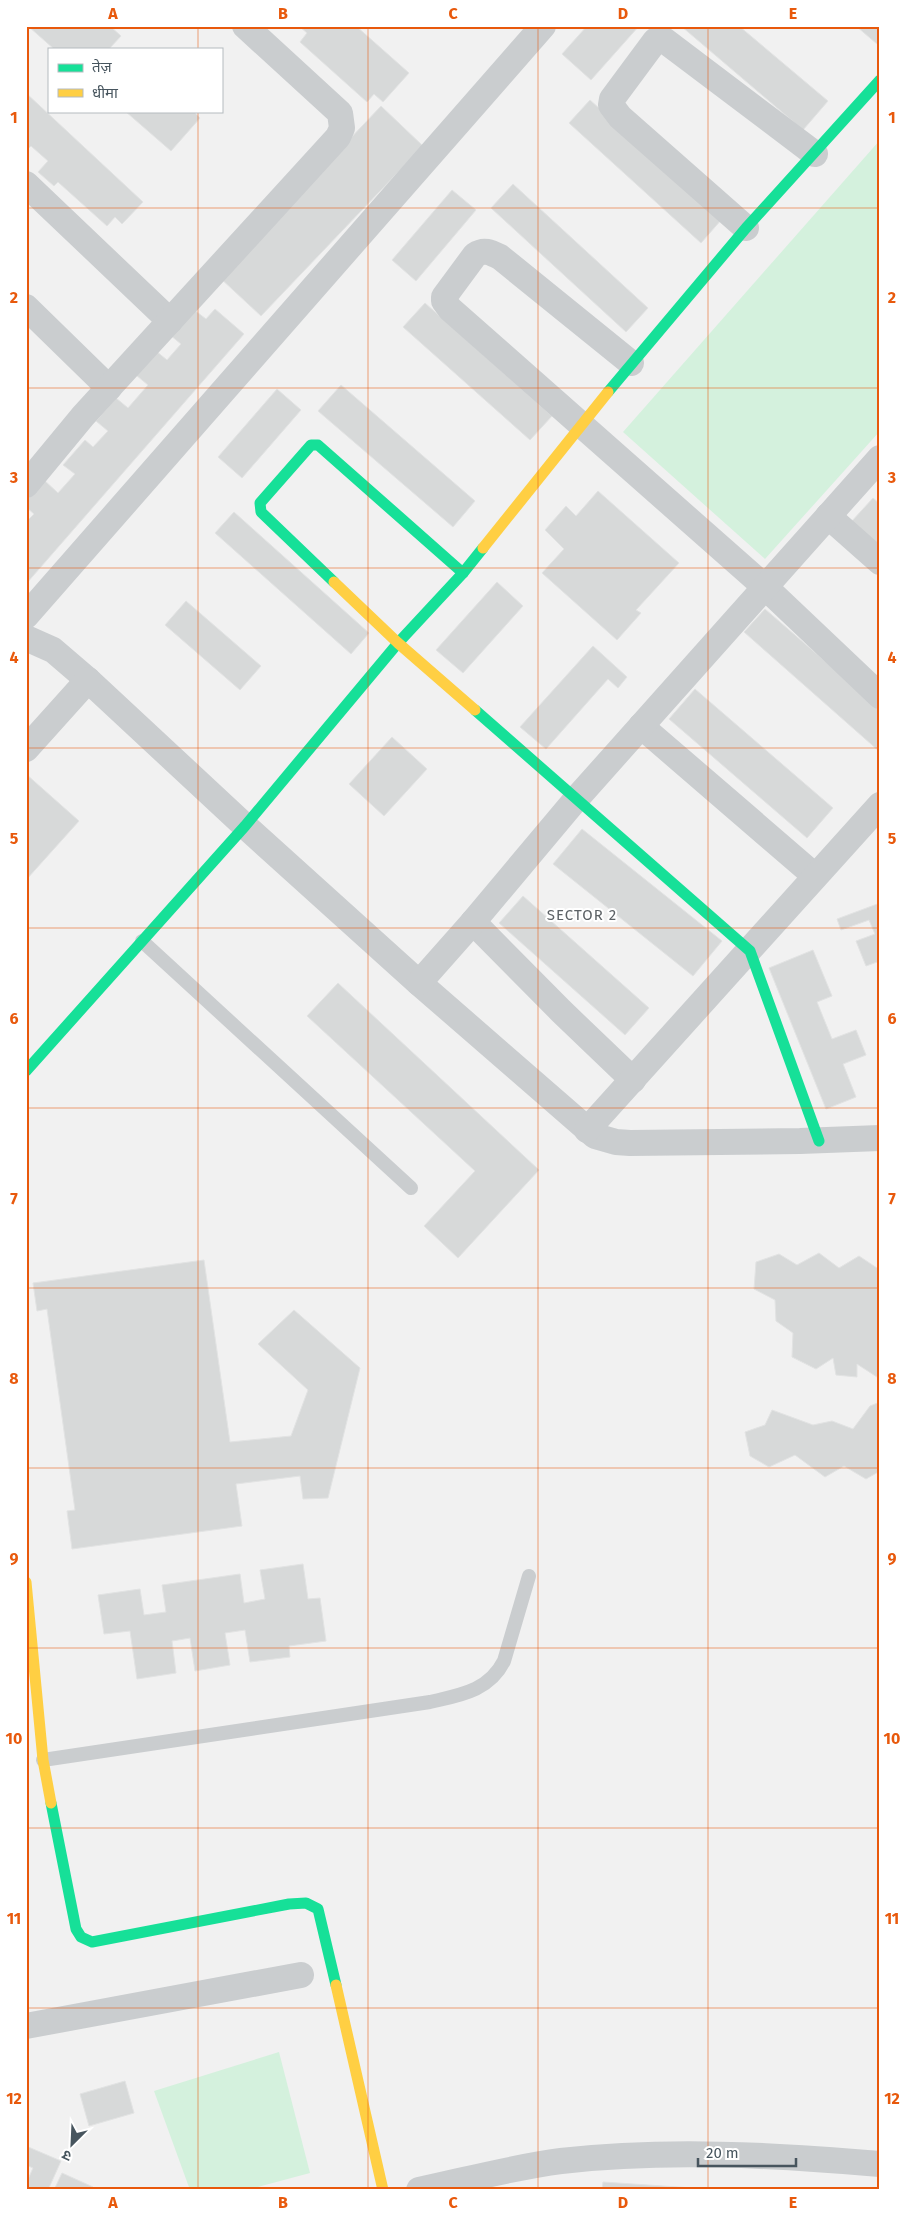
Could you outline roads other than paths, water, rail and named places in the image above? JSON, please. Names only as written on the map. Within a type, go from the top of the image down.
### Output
[{"type":"street","points":[[26,484],[109,388],[338,137],[342,128],[340,113],[244,26]]},
{"type":"street","points":[[26,616],[543,26]]},
{"type":"street","points":[[746,228],[620,117],[611,105],[612,99],[655,41],[664,40],[815,154]]},
{"type":"street","points":[[26,1071],[245,826],[398,643],[463,573],[631,363],[746,228],[880,80]]},
{"type":"street","points":[[26,184],[170,322]]},
{"type":"street","points":[[631,363],[500,257],[489,251],[481,251],[475,255],[445,293],[446,305],[765,588],[880,696]]},
{"type":"street","points":[[26,307],[109,388]]},
{"type":"street","points":[[463,573],[322,447],[315,444],[308,448],[263,497],[259,506],[261,512],[398,643],[750,951],[819,1141]]},
{"type":"street","points":[[419,983],[577,798],[880,458]]},
{"type":"street","points":[[828,516],[880,562]]},
{"type":"street","points":[[26,638],[52,650],[88,680],[245,826],[419,983],[587,1130],[604,1139],[630,1143],[819,1141],[880,1138]]},
{"type":"street","points":[[26,749],[88,680]]},
{"type":"street","points":[[641,726],[815,876]]},
{"type":"street","points":[[587,1130],[750,951],[815,876],[878,816]]},
{"type":"street","points":[[473,922],[561,1011],[634,1080]]},
{"type":"street","points":[[26,1582],[35,1761],[73,1918],[81,1937],[86,1940],[100,1941],[289,1904],[306,1903],[318,1909],[383,2190]]},
{"type":"street","points":[[26,2026],[301,1975]]},
{"type":"street","points":[[419,2190],[559,2162],[636,2155],[698,2153],[880,2164]]},
{"type":"lane","points":[[142,941],[411,1188]]},
{"type":"lane","points":[[35,1761],[430,1702],[467,1694],[479,1689],[499,1670],[504,1661],[528,1576]]},
{"type":"district","name":"SECTOR 2","points":[[582,915]]}]
